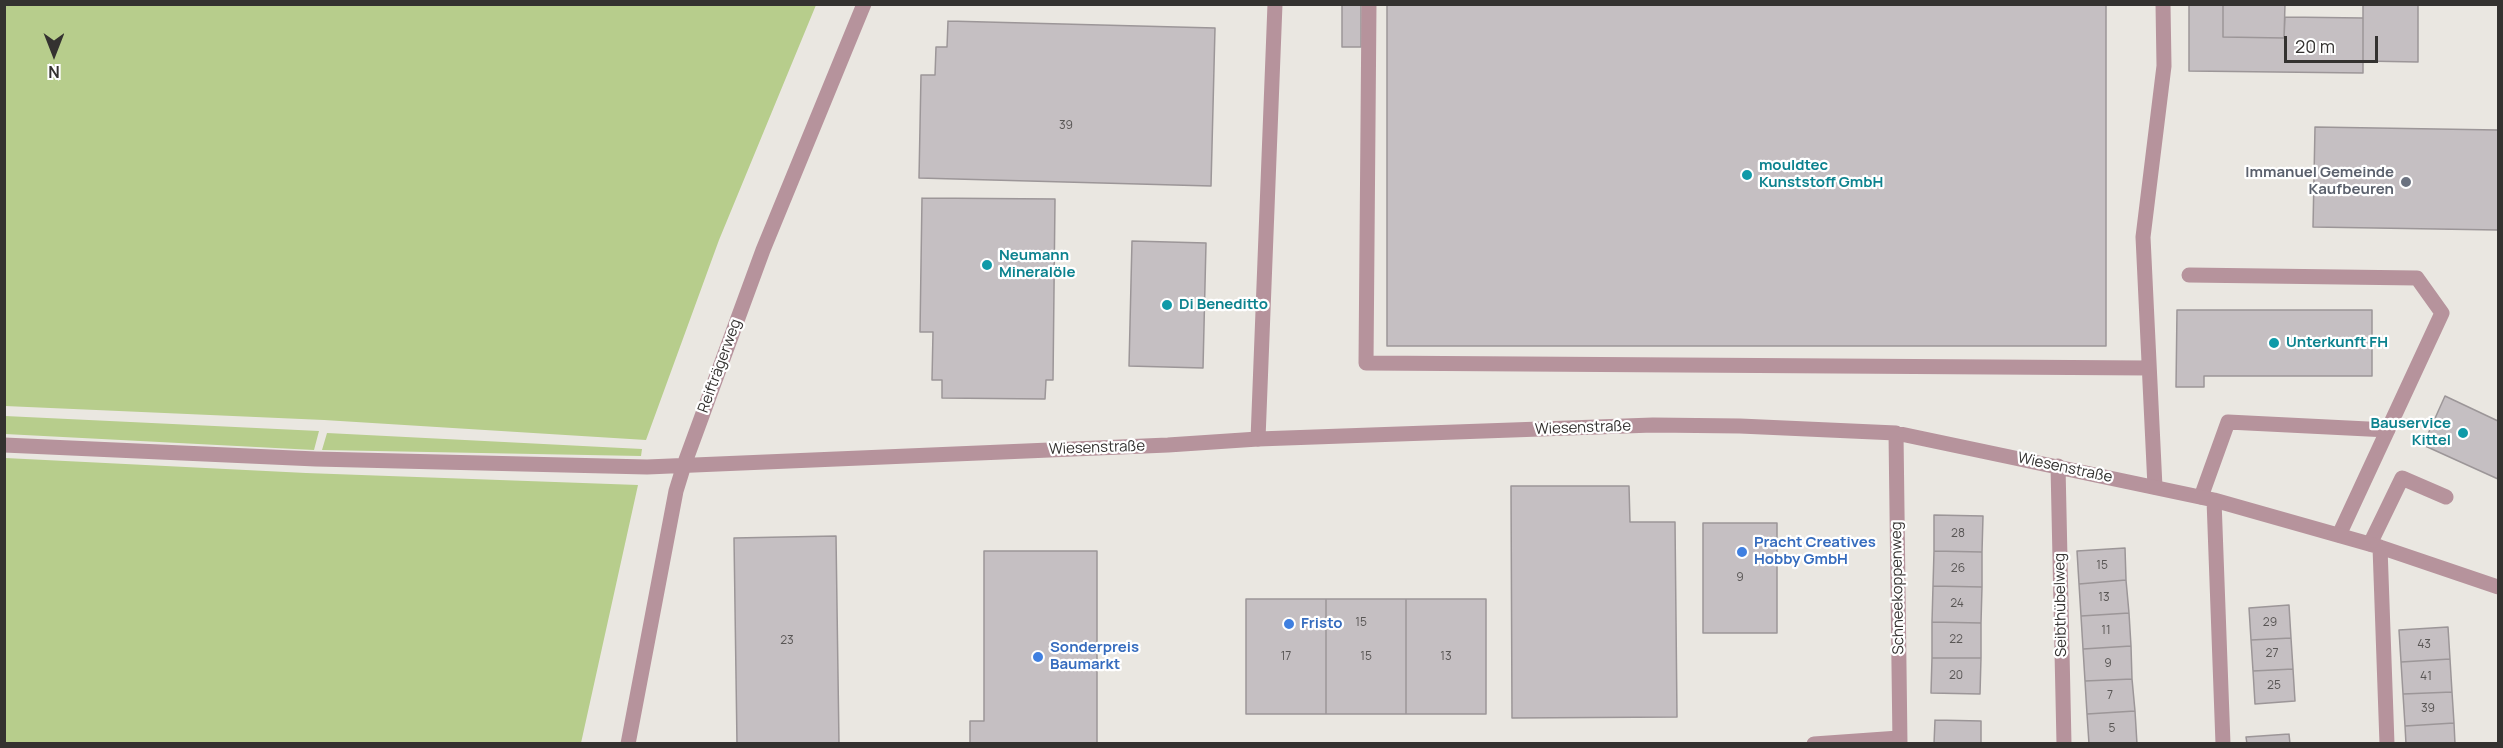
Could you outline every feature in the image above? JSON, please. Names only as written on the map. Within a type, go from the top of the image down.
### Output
[{"type":"street","name":"Reifträgerweg","points":[[628,744],[676,491],[684,465],[763,249],[864,4]]},
{"type":"street","points":[[1258,439],[1275,4]]},
{"type":"street","points":[[1369,4],[1366,363],[2149,368]]},
{"type":"street","points":[[2155,487],[2143,237],[2164,66],[2163,4]]},
{"type":"street","points":[[2189,275],[2417,278],[2442,313],[2339,535]]},
{"type":"street","points":[[2223,744],[2208,499],[2228,422],[2388,430]]},
{"type":"street","name":"Wiesenstraße","points":[[4,445],[342,459],[647,466],[1168,445],[1258,439],[1653,425],[1740,426],[1896,433],[2208,499],[2375,545],[2499,587]]},
{"type":"street","name":"Schneekoppenweg","points":[[1896,433],[1899,741]]},
{"type":"street","name":"Seibthübelweg","points":[[2058,466],[2064,744]]},
{"type":"street","points":[[2387,744],[2375,545],[2402,478],[2446,497]]},
{"type":"street","points":[[1814,744],[1899,741]]},
{"type":"green space","points":[[5,4],[816,5],[719,240],[646,440],[324,420],[5,406]]},
{"type":"green space","points":[[5,416],[319,431],[314,450],[5,434]]},
{"type":"green space","points":[[327,433],[642,449],[641,456],[322,450]]},
{"type":"green space","points":[[5,458],[306,473],[638,485],[581,743],[5,743]]},
{"type":"building","points":[[1342,4],[1361,4],[1361,47],[1342,47]]},
{"type":"building","name":"mouldtec Kunststoff GmbH","points":[[1387,4],[2106,4],[2106,346],[1387,346]]},
{"type":"building","points":[[2189,4],[2223,4],[2223,37],[2284,38],[2285,17],[2363,18],[2363,73],[2189,71]]},
{"type":"building","points":[[2223,4],[2285,4],[2284,38],[2223,37]]},
{"type":"building","points":[[2363,4],[2418,4],[2418,62],[2363,61]]},
{"type":"building","points":[[948,21],[1215,28],[1211,186],[919,178],[921,75],[935,75],[936,47],[947,47]]},
{"type":"building","points":[[2315,127],[2498,130],[2498,230],[2313,227]]},
{"type":"building","name":"Neumann Mineralöle","points":[[922,198],[1055,199],[1053,380],[1046,380],[1045,399],[942,398],[942,380],[932,380],[933,332],[920,332]]},
{"type":"building","name":"Di Beneditto","points":[[1132,241],[1206,243],[1203,368],[1129,366]]},
{"type":"building","name":"Unterkunft FH","points":[[2177,310],[2372,310],[2372,376],[2204,376],[2204,387],[2176,387]]},
{"type":"building","name":"Bauservice Kittel","points":[[2445,396],[2498,421],[2498,479],[2423,445]]},
{"type":"building","points":[[1511,486],[1629,486],[1630,522],[1675,522],[1677,717],[1512,718]]},
{"type":"building","points":[[1934,515],[1983,516],[1982,552],[1934,551]]},
{"type":"building","points":[[1703,523],[1777,523],[1777,633],[1703,633]]},
{"type":"building","points":[[836,536],[839,744],[737,744],[734,538]]},
{"type":"building","points":[[2125,548],[2126,580],[2079,584],[2077,551]]},
{"type":"building","points":[[984,551],[1097,551],[1097,744],[970,744],[970,721],[984,721]]},
{"type":"building","points":[[1934,551],[1982,552],[1982,587],[1933,586]]},
{"type":"building","points":[[2126,580],[2129,613],[2081,616],[2079,584]]},
{"type":"building","points":[[1933,586],[1982,587],[1981,623],[1932,622]]},
{"type":"building","points":[[1246,599],[1326,599],[1326,714],[1246,714]]},
{"type":"building","points":[[1326,599],[1406,599],[1406,714],[1326,714]]},
{"type":"building","points":[[1406,599],[1486,599],[1486,714],[1406,714]]},
{"type":"building","points":[[2289,605],[2291,638],[2251,640],[2249,608]]},
{"type":"building","points":[[2129,613],[2131,646],[2083,649],[2081,616]]},
{"type":"building","points":[[1932,622],[1981,623],[1981,658],[1932,658]]},
{"type":"building","points":[[2448,627],[2450,659],[2401,662],[2399,630]]},
{"type":"building","points":[[2291,638],[2293,669],[2253,671],[2251,640]]},
{"type":"building","points":[[2131,646],[2132,679],[2085,681],[2083,649]]},
{"type":"building","points":[[1932,658],[1981,658],[1980,694],[1931,693]]},
{"type":"building","points":[[2450,659],[2452,692],[2403,694],[2401,662]]},
{"type":"building","points":[[2293,669],[2295,701],[2255,704],[2253,671]]},
{"type":"building","points":[[2132,679],[2135,711],[2087,714],[2085,681]]},
{"type":"building","points":[[2452,692],[2454,723],[2405,726],[2403,694]]},
{"type":"building","points":[[2135,711],[2137,744],[2089,744],[2087,714]]},
{"type":"building","points":[[1935,720],[1981,721],[1981,744],[1934,744]]},
{"type":"building","points":[[2454,723],[2455,744],[2406,744],[2405,726]]},
{"type":"building","points":[[2289,734],[2290,744],[2247,744],[2246,737]]},
{"type":"place","name":"mouldtec Kunststoff GmbH","points":[[1747,175]]},
{"type":"place","name":"Immanuel Gemeinde Kaufbeuren","points":[[2406,182]]},
{"type":"place","name":"Neumann Mineralöle","points":[[987,265]]},
{"type":"place","name":"Di Beneditto","points":[[1167,305]]},
{"type":"place","name":"Unterkunft FH","points":[[2274,343]]},
{"type":"place","name":"Bauservice Kittel","points":[[2463,433]]},
{"type":"place","name":"Pracht Creatives Hobby GmbH","points":[[1742,552]]},
{"type":"place","name":"Fristo","points":[[1289,624]]},
{"type":"place","name":"Sonderpreis Baumarkt","points":[[1038,657]]}]
